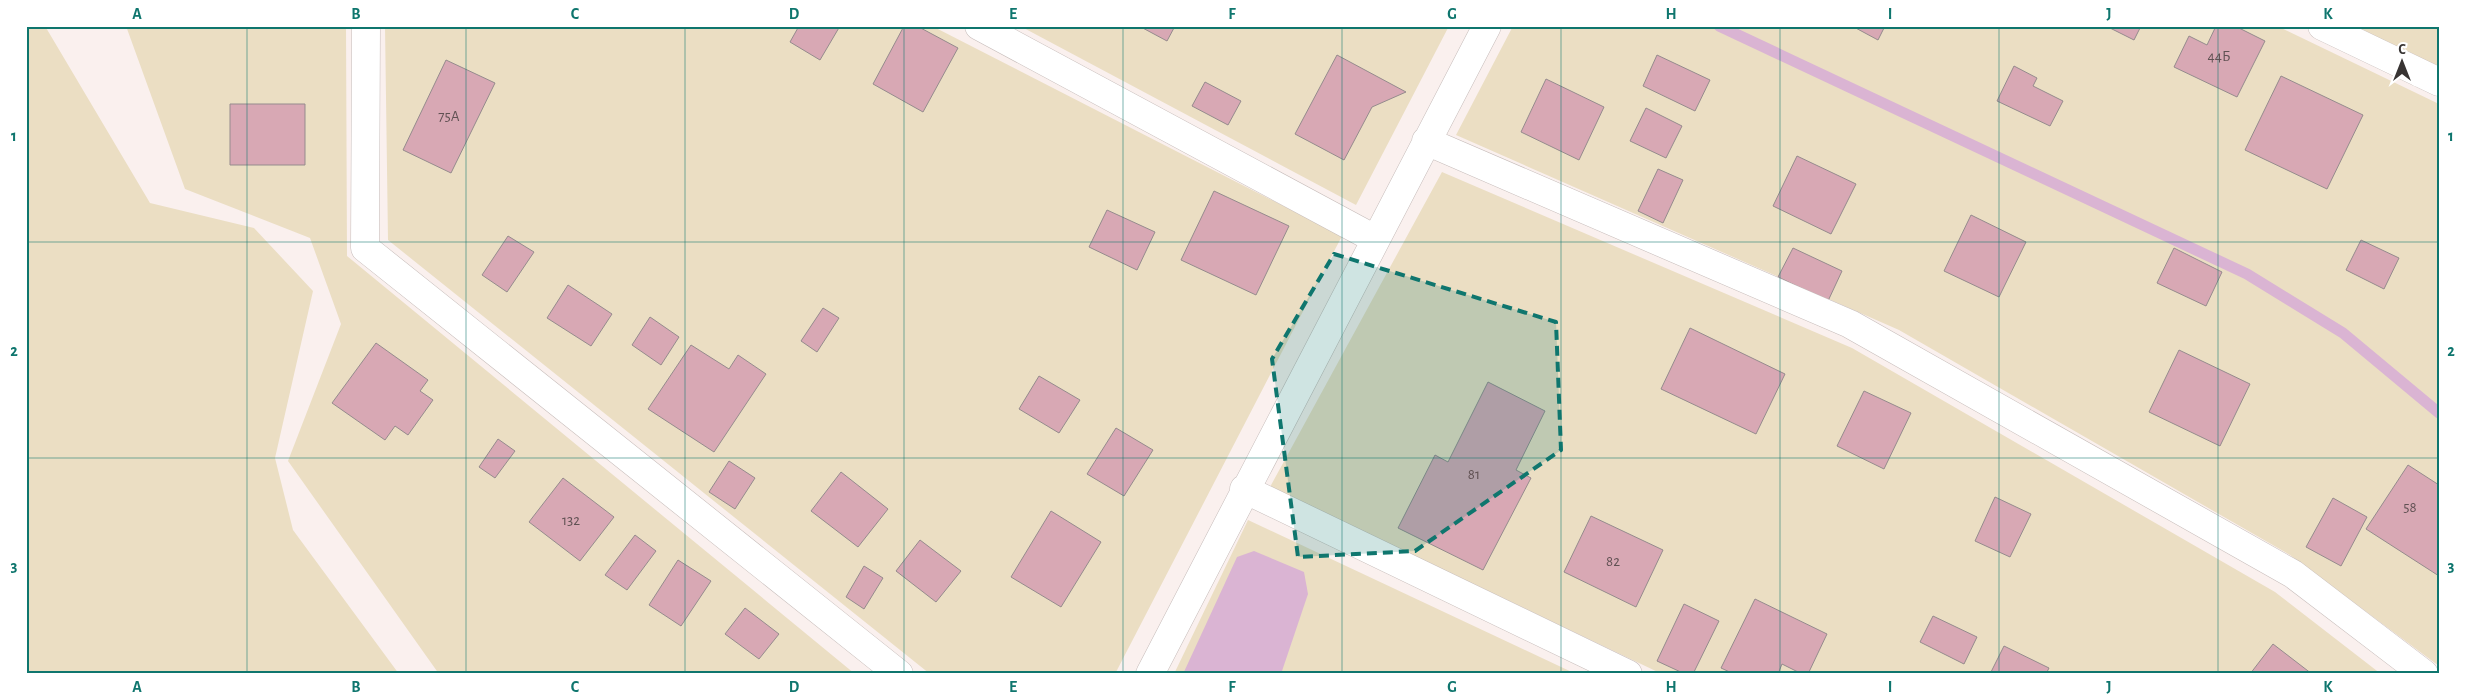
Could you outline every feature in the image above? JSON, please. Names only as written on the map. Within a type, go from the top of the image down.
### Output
[{"type":"street","points":[[366,26],[365,248],[899,674]]},
{"type":"street","points":[[979,26],[1375,239]]},
{"type":"street","points":[[1150,674],[1244,489],[1487,26]]},
{"type":"street","points":[[2322,26],[2439,82]]},
{"type":"street","points":[[1426,141],[1850,324],[2293,574],[2424,674]]},
{"type":"street","points":[[1244,489],[1628,674]]},
{"type":"highlighted area","points":[[1334,254],[1556,322],[1561,450],[1415,551],[1298,557],[1272,359]]},
{"type":"shaded area","points":[[26,26],[45,26],[150,203],[254,228],[313,291],[275,458],[293,530],[399,674],[26,674]]},
{"type":"shaded area","points":[[126,26],[346,26],[347,256],[855,674],[439,674],[288,461],[341,324],[310,238],[185,189]]},
{"type":"shaded area","points":[[385,26],[932,26],[1342,236],[1115,674],[930,674],[388,240]]},
{"type":"shaded area","points":[[1020,26],[1449,26],[1356,205]]},
{"type":"shaded area","points":[[1513,26],[2277,26],[2439,104],[2439,666],[2290,555],[1899,330],[1456,135]]},
{"type":"shaded area","points":[[2341,26],[2439,26],[2439,72]]},
{"type":"shaded area","points":[[1442,172],[1852,348],[2275,592],[2381,674],[1662,674],[1270,487]]},
{"type":"shaded area","points":[[1248,520],[1576,674],[1174,674]]},
{"type":"shaded area","points":[[1254,551],[1304,572],[1308,594],[1281,674],[1183,674],[1237,557]]},
{"type":"building","points":[[799,26],[840,26],[820,60],[790,42]]},
{"type":"building","points":[[904,26],[917,26],[958,48],[923,112],[873,84]]},
{"type":"building","points":[[1139,26],[1175,26],[1167,41]]},
{"type":"building","points":[[1852,26],[1885,26],[1878,40]]},
{"type":"building","points":[[2106,26],[2141,26],[2134,40]]},
{"type":"building","points":[[2216,26],[2235,26],[2265,41],[2237,97],[2174,67],[2189,36],[2207,45]]},
{"type":"building","points":[[1337,55],[1406,92],[1372,107],[1344,160],[1295,134]]},
{"type":"building","points":[[1657,55],[1710,80],[1695,111],[1643,86]]},
{"type":"building","points":[[446,60],[495,83],[451,173],[403,150]]},
{"type":"building","points":[[2014,66],[2037,78],[2033,86],[2063,101],[2050,126],[1997,101]]},
{"type":"building","points":[[2281,76],[2363,115],[2327,189],[2245,150]]},
{"type":"building","points":[[1546,79],[1604,107],[1579,160],[1521,132]]},
{"type":"building","points":[[1205,82],[1241,101],[1228,125],[1192,106]]},
{"type":"building","points":[[230,104],[305,104],[305,165],[230,165]]},
{"type":"building","points":[[1646,108],[1682,126],[1666,158],[1630,141]]},
{"type":"building","points":[[1797,156],[1856,184],[1831,234],[1773,206]]},
{"type":"building","points":[[1658,169],[1683,180],[1663,223],[1638,211]]},
{"type":"building","points":[[1214,191],[1289,226],[1256,295],[1181,260]]},
{"type":"building","points":[[1107,210],[1155,232],[1137,270],[1089,247]]},
{"type":"building","points":[[1971,215],[2026,242],[1999,297],[1944,271]]},
{"type":"building","points":[[508,236],[534,252],[507,292],[482,275]]},
{"type":"building","points":[[2361,240],[2399,258],[2384,289],[2346,270]]},
{"type":"building","points":[[1793,248],[1842,271],[1828,301],[1778,277]]},
{"type":"building","points":[[2174,248],[2222,272],[2206,306],[2157,283]]},
{"type":"building","points":[[568,285],[612,314],[591,346],[547,318]]},
{"type":"building","points":[[823,308],[839,318],[817,352],[801,341]]},
{"type":"building","points":[[650,317],[679,337],[661,365],[632,345]]},
{"type":"building","points":[[1690,328],[1785,374],[1756,434],[1661,389]]},
{"type":"building","points":[[376,343],[428,380],[420,391],[433,400],[408,435],[395,426],[385,440],[332,403]]},
{"type":"building","points":[[691,345],[729,369],[738,355],[766,374],[714,452],[648,409]]},
{"type":"building","points":[[2179,350],[2250,384],[2220,446],[2149,412]]},
{"type":"building","points":[[1039,376],[1080,400],[1059,433],[1019,409]]},
{"type":"building","points":[[1488,382],[1545,411],[1516,470],[1531,478],[1483,570],[1398,528],[1435,455],[1448,462]]},
{"type":"building","points":[[1864,391],[1911,413],[1884,469],[1837,446]]},
{"type":"building","points":[[1116,428],[1153,450],[1124,496],[1087,474]]},
{"type":"building","points":[[498,439],[515,451],[495,478],[479,467]]},
{"type":"building","points":[[729,461],[755,478],[735,509],[709,492]]},
{"type":"building","points":[[2408,465],[2439,485],[2439,576],[2366,529]]},
{"type":"building","points":[[841,472],[888,509],[858,547],[811,511]]},
{"type":"building","points":[[563,478],[614,517],[580,561],[529,522]]},
{"type":"building","points":[[1995,497],[2031,514],[2010,557],[1975,541]]},
{"type":"building","points":[[2333,498],[2367,517],[2341,566],[2306,547]]},
{"type":"building","points":[[1051,511],[1101,542],[1061,607],[1011,577]]},
{"type":"building","points":[[1591,516],[1663,550],[1636,607],[1564,572]]},
{"type":"building","points":[[635,535],[656,551],[627,590],[605,575]]},
{"type":"building","points":[[920,540],[961,571],[936,602],[896,571]]},
{"type":"building","points":[[678,560],[711,581],[681,626],[649,605]]},
{"type":"building","points":[[864,566],[883,578],[864,609],[846,597]]},
{"type":"building","points":[[1755,599],[1827,634],[1808,674],[1802,674],[1782,664],[1778,674],[1734,674],[1721,668]]},
{"type":"building","points":[[1684,604],[1719,621],[1693,674],[1685,674],[1657,661]]},
{"type":"building","points":[[745,608],[779,634],[759,659],[725,634]]},
{"type":"building","points":[[1933,616],[1977,637],[1964,664],[1920,642]]},
{"type":"building","points":[[2273,644],[2312,674],[2250,674]]},
{"type":"building","points":[[2004,646],[2049,668],[2046,674],[1990,674]]},
{"type":"waterway","points":[[1719,26],[2247,274],[2343,333],[2439,413]]}]
